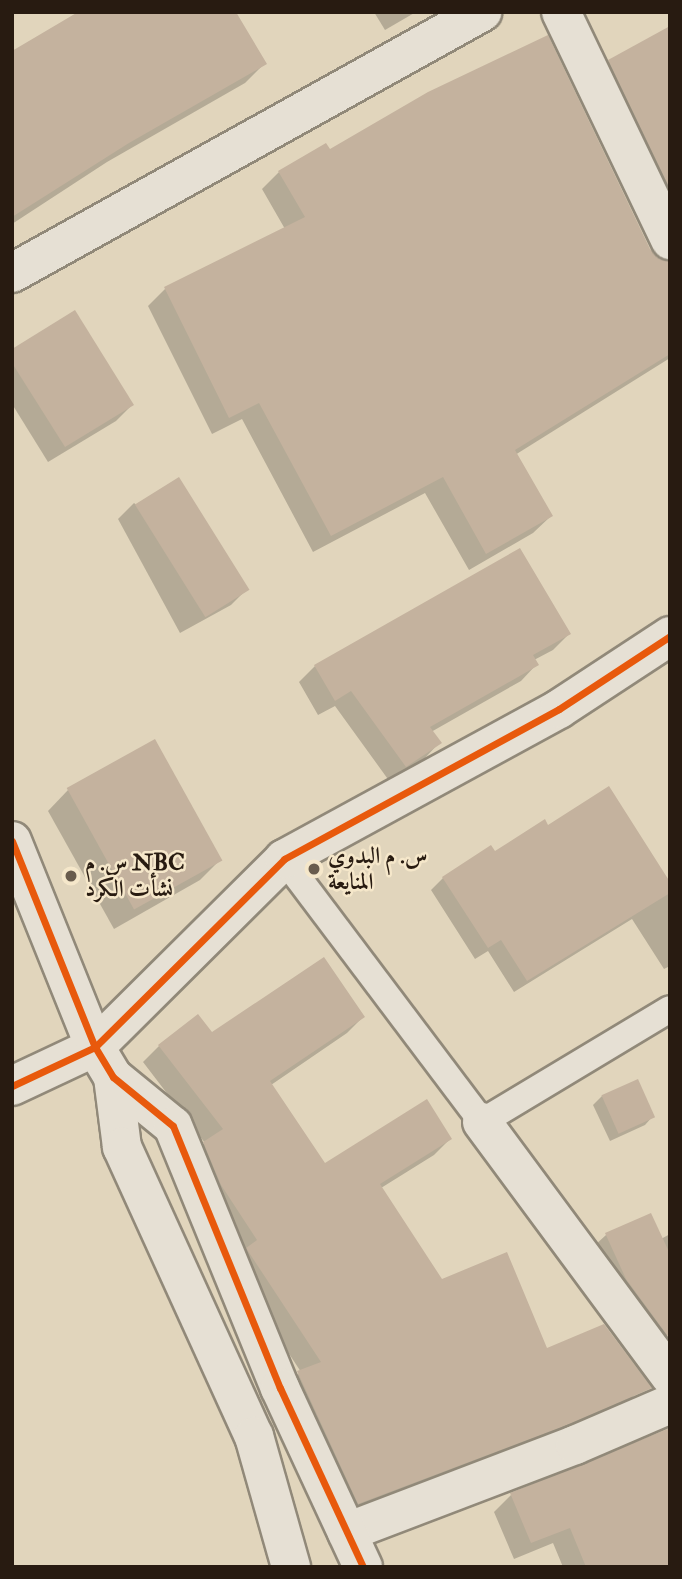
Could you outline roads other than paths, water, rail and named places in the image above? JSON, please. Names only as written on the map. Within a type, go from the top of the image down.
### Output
[{"type":"street","points":[[12,273],[482,12]]},
{"type":"street","points":[[561,12],[670,240]]},
{"type":"street","points":[[12,1086],[104,1062],[284,859],[559,709],[670,636]]},
{"type":"street","points":[[12,841],[104,1062],[122,1147],[254,1436],[291,1567]]},
{"type":"street","points":[[104,1062],[173,1126],[280,1388],[363,1567]]},
{"type":"street","points":[[482,1122],[670,1376]]},
{"type":"street","points":[[347,1532],[575,1445],[670,1404]]},
{"type":"lane","points":[[284,859],[482,1122],[670,1009]]},
{"type":"place","name":"س. م البدوي المنايعة","points":[[314,869]]},
{"type":"place","name":"س. م NBC نشأت الكرد","points":[[71,876]]}]
